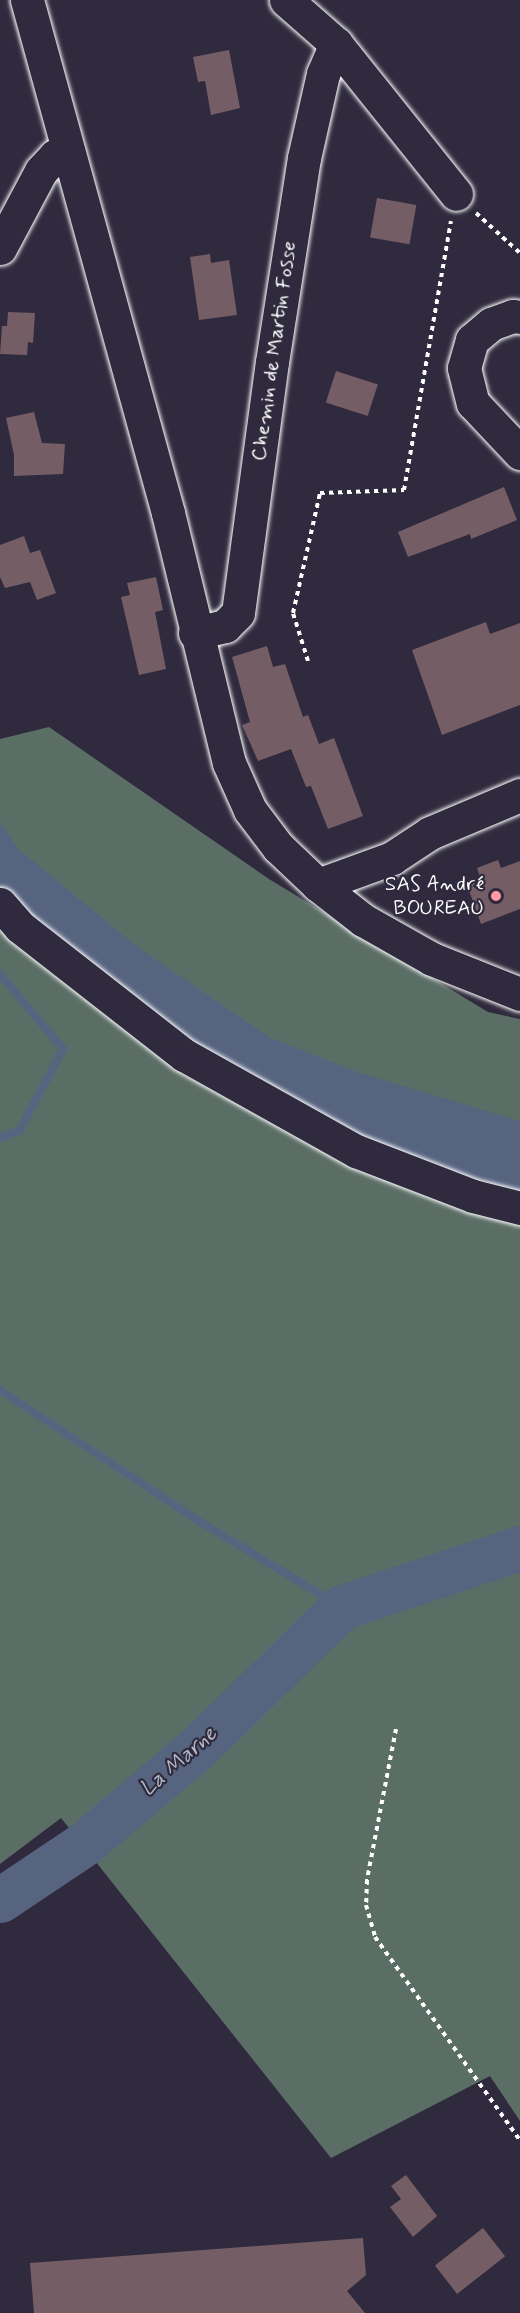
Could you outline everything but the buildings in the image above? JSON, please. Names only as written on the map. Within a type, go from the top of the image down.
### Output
[{"type":"street","points":[[27,0],[168,513],[195,633],[229,763],[250,810],[278,847],[318,885],[363,920],[432,959],[520,994]]},
{"type":"street","points":[[292,3],[336,44],[456,194]]},
{"type":"street","name":"Chemin de Martin Fosse","points":[[195,633],[225,626],[238,613],[273,350],[304,158],[323,74],[336,44]]},
{"type":"street","points":[[0,248],[41,171],[55,156],[68,152]]},
{"type":"street","points":[[520,317],[513,316],[490,324],[472,340],[464,368],[473,403],[520,453]]},
{"type":"street","points":[[318,885],[392,858],[430,833],[520,795]]},
{"type":"street","points":[[0,904],[20,927],[184,1055],[356,1152],[473,1196],[520,1208]]},
{"type":"path","points":[[456,194],[520,253]]},
{"type":"path","points":[[308,661],[293,613],[320,493],[404,490],[456,194]]},
{"type":"path","points":[[396,1729],[367,1880],[366,1905],[375,1936],[520,2140]]},
{"type":"green space","points":[[49,727],[269,879],[488,1012],[520,1019],[520,2121],[490,2076],[331,2158],[61,1818],[0,1864],[0,739]]},
{"type":"water","points":[[0,821],[17,848],[140,949],[271,1038],[360,1073],[520,1121],[520,1199],[410,1168],[219,1070],[0,891]]},
{"type":"waterway","name":"La Marne","points":[[0,974],[63,1049],[20,1130],[0,1138]]},
{"type":"waterway","name":"La Marne","points":[[0,1390],[197,1520],[342,1607]]},
{"type":"waterway","name":"La Marne","points":[[0,1900],[85,1843],[197,1748],[342,1607],[520,1548]]},
{"type":"place","name":"SAS André BOUREAU","points":[[496,896]]}]
